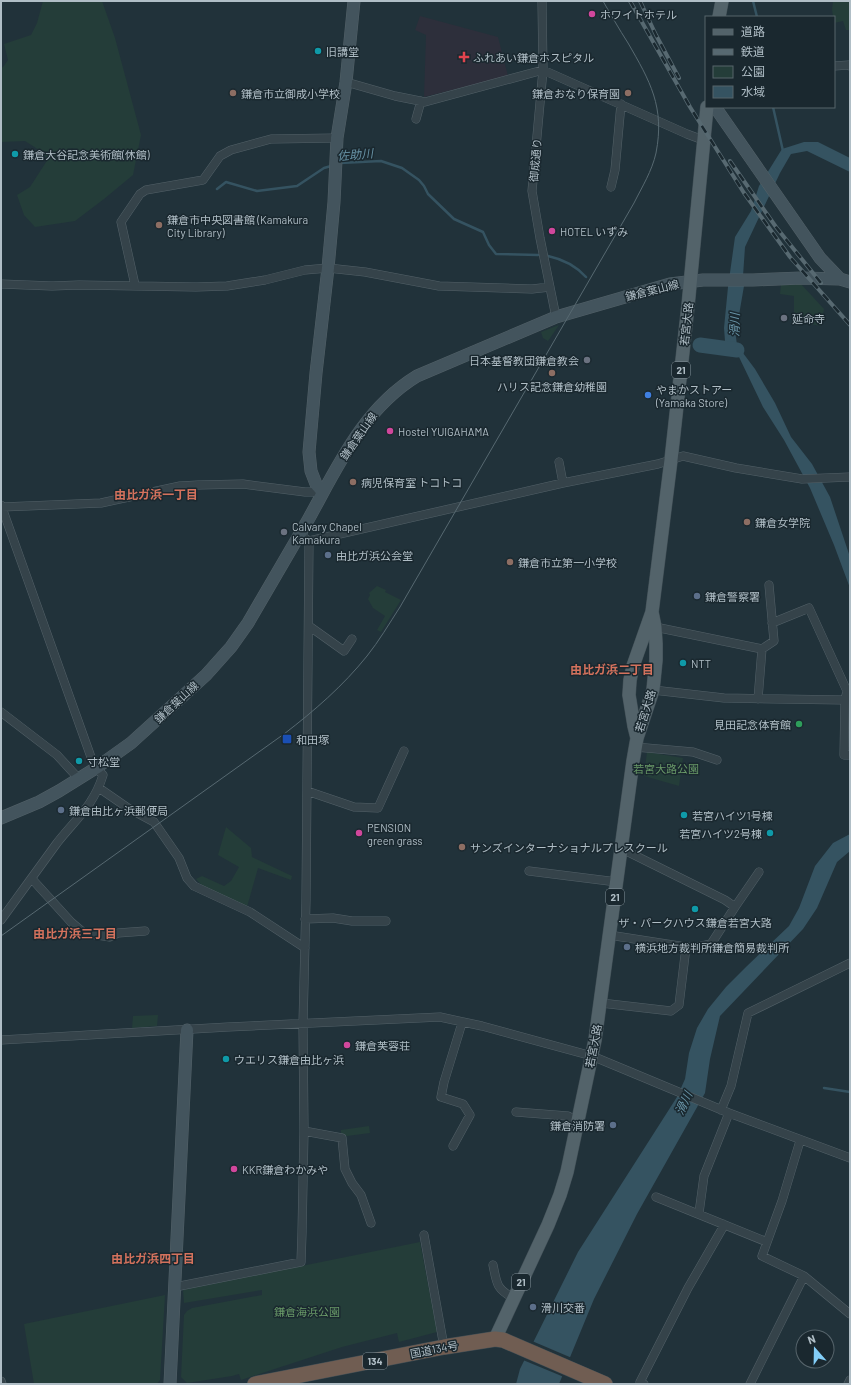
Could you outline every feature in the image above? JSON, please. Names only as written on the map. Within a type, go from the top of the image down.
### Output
[{"type":"highway","name":"国道134号","points":[[255,1384],[444,1346],[495,1338],[527,1350],[605,1384]]},
{"type":"main road","points":[[719,16],[722,1]]},
{"type":"main road","name":"若宮大路","points":[[636,742],[629,695],[630,680],[633,666],[652,612],[691,281],[707,108]]},
{"type":"main road","name":"若宮大路","points":[[495,1338],[541,1241],[560,1195],[567,1172],[592,1056],[601,1003],[636,742],[653,690],[656,660],[655,627],[652,612]]},
{"type":"street","points":[[323,492],[316,484],[311,471],[309,452],[328,268],[336,172],[337,138],[346,82],[354,1]]},
{"type":"street","name":"御成通り","points":[[542,1],[543,70],[532,191],[556,317]]},
{"type":"street","points":[[835,66],[850,66]]},
{"type":"street","points":[[346,82],[395,96],[425,102],[543,70],[703,140]]},
{"type":"street","points":[[416,119],[421,101]]},
{"type":"street","points":[[611,187],[615,170],[621,104]]},
{"type":"street","points":[[715,108],[724,118],[774,194],[820,258],[845,280]]},
{"type":"street","points":[[135,285],[121,222],[140,194],[146,190],[203,180],[220,156],[231,150],[271,139],[337,138]]},
{"type":"street","points":[[1,284],[52,286],[227,286],[265,280],[305,270],[328,268],[365,272],[439,286],[532,289],[550,287]]},
{"type":"street","name":"鎌倉葉山線","points":[[1,818],[39,802],[79,779],[121,751],[206,675],[231,647],[304,538],[323,492],[349,446],[363,426],[384,402],[402,386],[417,376],[556,317],[670,284],[691,281],[801,278],[845,280]]},
{"type":"street","points":[[175,1286],[300,1262],[304,1131],[303,1024],[306,919],[309,626],[304,538],[671,460],[683,456],[736,468],[802,479],[850,477]]},
{"type":"street","points":[[559,462],[564,483]]},
{"type":"street","points":[[1,920],[58,842],[88,808],[99,788],[103,775],[96,768],[91,757],[2,506],[100,503],[194,485],[243,484],[305,492],[323,492]]},
{"type":"street","points":[[655,627],[762,649],[774,641],[768,585]]},
{"type":"street","points":[[772,623],[808,608],[847,691],[844,755],[850,755]]},
{"type":"street","points":[[309,626],[344,651],[352,639]]},
{"type":"street","points":[[758,699],[762,649]]},
{"type":"street","points":[[653,690],[724,698],[847,704]]},
{"type":"street","points":[[1,712],[57,755],[79,779]]},
{"type":"street","points":[[636,742],[693,752],[717,760]]},
{"type":"street","points":[[307,791],[354,807],[378,808],[404,751]]},
{"type":"street","points":[[99,788],[128,808],[154,822],[179,858],[187,878],[194,886],[250,912],[305,948]]},
{"type":"street","points":[[622,849],[718,896],[735,907]]},
{"type":"street","points":[[529,871],[617,882]]},
{"type":"street","points":[[609,935],[686,947],[697,947],[711,944],[759,872]]},
{"type":"street","points":[[32,879],[70,922],[84,933],[110,937],[118,933],[145,930]]},
{"type":"street","points":[[306,919],[333,918],[364,922],[386,921]]},
{"type":"street","points":[[601,1003],[671,1011],[679,1005],[686,947]]},
{"type":"street","points":[[699,1213],[704,1176],[725,1112],[748,1013],[850,963]]},
{"type":"street","points":[[1,1040],[440,1017],[482,1026],[592,1056],[725,1112],[800,1141],[850,1158]]},
{"type":"street","points":[[454,1146],[470,1115],[463,1104],[442,1097],[444,1082],[462,1022]]},
{"type":"street","points":[[170,1384],[186,1030]]},
{"type":"street","points":[[516,1112],[568,1116],[578,1121]]},
{"type":"street","points":[[304,1131],[342,1138],[345,1169],[352,1183],[361,1195],[370,1223]]},
{"type":"street","points":[[800,1141],[768,1242],[762,1256],[804,1276],[850,1314]]},
{"type":"street","points":[[656,1197],[768,1242]]},
{"type":"street","points":[[642,1383],[652,1358],[688,1288],[722,1229],[723,1224]]},
{"type":"street","points":[[424,1235],[444,1346]]},
{"type":"street","points":[[493,1265],[498,1286],[502,1291],[513,1298]]},
{"type":"street","points":[[751,1382],[804,1276]]},
{"type":"street","points":[[848,1384],[850,1380]]},
{"type":"shaded area","name":"ふれあい鎌倉ホスピタル","points":[[420,16],[498,37],[508,76],[424,97],[426,35],[415,30]]},
{"type":"green space","points":[[43,1],[102,1],[115,38],[141,135],[133,175],[75,221],[35,227],[24,215],[17,195],[30,187],[48,159],[39,150],[25,141],[1,142],[1,68],[8,60],[4,44],[31,35],[37,23]]},
{"type":"green space","points":[[833,1],[850,1],[850,30],[846,30],[843,21],[835,23],[835,16],[833,16]]},
{"type":"green space","points":[[781,284],[801,284],[824,309],[821,326],[794,321],[794,296],[780,294]]},
{"type":"green space","points":[[559,325],[548,341],[543,338],[541,332]]},
{"type":"green space","points":[[377,586],[401,600],[381,632],[377,630],[385,616],[373,608],[368,599],[370,595],[369,593]]},
{"type":"green space","name":"若宮大路公園","points":[[647,752],[683,758],[679,786],[644,776]]},
{"type":"green space","points":[[226,827],[251,848],[252,857],[292,876],[291,880],[258,868],[247,907],[205,889],[196,879],[202,876],[224,886],[231,881],[239,867],[218,855]]},
{"type":"green space","points":[[158,1015],[157,1026],[132,1028],[133,1016]]},
{"type":"green space","points":[[369,1126],[370,1133],[347,1136],[341,1135],[341,1130]]},
{"type":"green space","name":"鎌倉海浜公園","points":[[420,1242],[437,1332],[399,1342],[397,1333],[342,1347],[241,1380],[239,1374],[187,1383],[181,1377],[184,1315],[187,1311],[192,1308],[262,1295],[262,1290],[184,1303],[183,1290]]},
{"type":"green space","points":[[165,1295],[160,1380],[157,1384],[34,1384],[24,1324]]},
{"type":"water","name":"滑川","points":[[804,142],[818,142],[850,158],[850,172],[807,151],[791,154],[780,173],[745,247],[743,276],[744,286],[735,330],[737,345],[755,369],[775,403],[791,437],[812,464],[830,497],[850,557],[850,588],[810,488],[784,440],[763,407],[739,357],[725,341],[724,328],[735,237],[751,211],[759,186],[782,149]]},
{"type":"water","name":"滑川","points":[[850,834],[850,851],[837,862],[817,908],[803,929],[720,1016],[710,1059],[705,1093],[637,1214],[594,1299],[559,1384],[516,1384],[520,1369],[578,1252],[677,1097],[685,1079],[689,1053],[697,1028],[708,1009],[726,987],[789,926],[799,908],[815,866],[833,843]]},
{"type":"pier","points":[[532,1341],[572,1358],[564,1377],[523,1360]]},
{"type":"waterway","points":[[753,1],[757,16]]},
{"type":"waterway","points":[[773,108],[783,151]]},
{"type":"waterway","name":"佐助川","points":[[340,163],[381,161],[402,168],[419,180],[428,194],[454,219],[483,232],[489,245],[496,254],[538,255]]},
{"type":"waterway","name":"佐助川","points":[[217,189],[226,182],[257,191],[297,186],[324,168],[331,166]]},
{"type":"waterway","name":"佐助川","points":[[548,256],[568,264],[586,277]]},
{"type":"waterway","points":[[700,345],[737,350]]},
{"type":"waterway","points":[[824,1088],[850,1092]]},
{"type":"tram line","points":[[1,936],[284,734],[328,698],[348,678],[358,667],[388,626],[634,203],[652,166],[656,153],[659,122],[654,95],[643,70],[603,1]]},
{"type":"railway","points":[[630,1],[690,107],[744,193],[790,257],[850,325]]},
{"type":"railway","points":[[640,1],[679,78]]},
{"type":"railway","points":[[730,161],[776,227],[821,283]]},
{"type":"place","name":"ホワイトホテル","points":[[592,14]]},
{"type":"place","name":"旧講堂","points":[[318,51]]},
{"type":"place","name":"ふれあい鎌倉ホスピタル","points":[[464,57]]},
{"type":"place","name":"鎌倉市立御成小学校","points":[[233,93]]},
{"type":"place","name":"鎌倉おなり保育園","points":[[628,93]]},
{"type":"place","name":"鎌倉大谷記念美術館(休館)","points":[[15,154]]},
{"type":"place","name":"鎌倉市中央図書館 (Kamakura City Library)","points":[[159,225]]},
{"type":"place","name":"HOTEL いずみ","points":[[552,231]]},
{"type":"place","name":"延命寺","points":[[784,318]]},
{"type":"place","name":"日本基督教団鎌倉教会","points":[[587,360]]},
{"type":"place","name":"ハリス記念鎌倉幼稚園","points":[[552,373]]},
{"type":"place","name":"やまかストアー (Yamaka Store)","points":[[648,395]]},
{"type":"place","name":"Hostel YUIGAHAMA","points":[[390,431]]},
{"type":"place","name":"病児保育室 トコトコ","points":[[353,482]]},
{"type":"place","name":"鎌倉女学院","points":[[747,522]]},
{"type":"place","name":"Calvary Chapel Kamakura","points":[[284,532]]},
{"type":"place","name":"由比ガ浜公会堂","points":[[328,555]]},
{"type":"place","name":"鎌倉市立第一小学校","points":[[510,562]]},
{"type":"place","name":"鎌倉警察署","points":[[697,596]]},
{"type":"place","name":"NTT","points":[[683,663]]},
{"type":"place","name":"見田記念体育館","points":[[799,724]]},
{"type":"place","name":"和田塚","points":[[287,739]]},
{"type":"place","name":"寸松堂","points":[[79,761]]},
{"type":"place","name":"鎌倉由比ヶ浜郵便局","points":[[61,810]]},
{"type":"place","name":"若宮ハイツ1号棟","points":[[684,815]]},
{"type":"place","name":"PENSION green grass","points":[[359,833]]},
{"type":"place","name":"若宮ハイツ2号棟","points":[[770,833]]},
{"type":"place","name":"サンズインターナショナルプレスクール","points":[[462,847]]},
{"type":"place","name":"ザ・パークハウス鎌倉若宮大路","points":[[695,909]]},
{"type":"place","name":"横浜地方裁判所鎌倉簡易裁判所","points":[[627,947]]},
{"type":"place","name":"鎌倉芙蓉荘","points":[[347,1045]]},
{"type":"place","name":"ウエリス鎌倉由比ヶ浜","points":[[226,1059]]},
{"type":"place","name":"鎌倉消防署","points":[[613,1125]]},
{"type":"place","name":"KKR鎌倉わかみや","points":[[234,1169]]},
{"type":"place","name":"滑川交番","points":[[533,1307]]},
{"type":"district","name":"由比ガ浜一丁目","points":[[156,494]]},
{"type":"district","name":"由比ガ浜二丁目","points":[[612,669]]},
{"type":"district","name":"由比ガ浜三丁目","points":[[75,933]]},
{"type":"district","name":"由比ガ浜四丁目","points":[[153,1258]]}]
